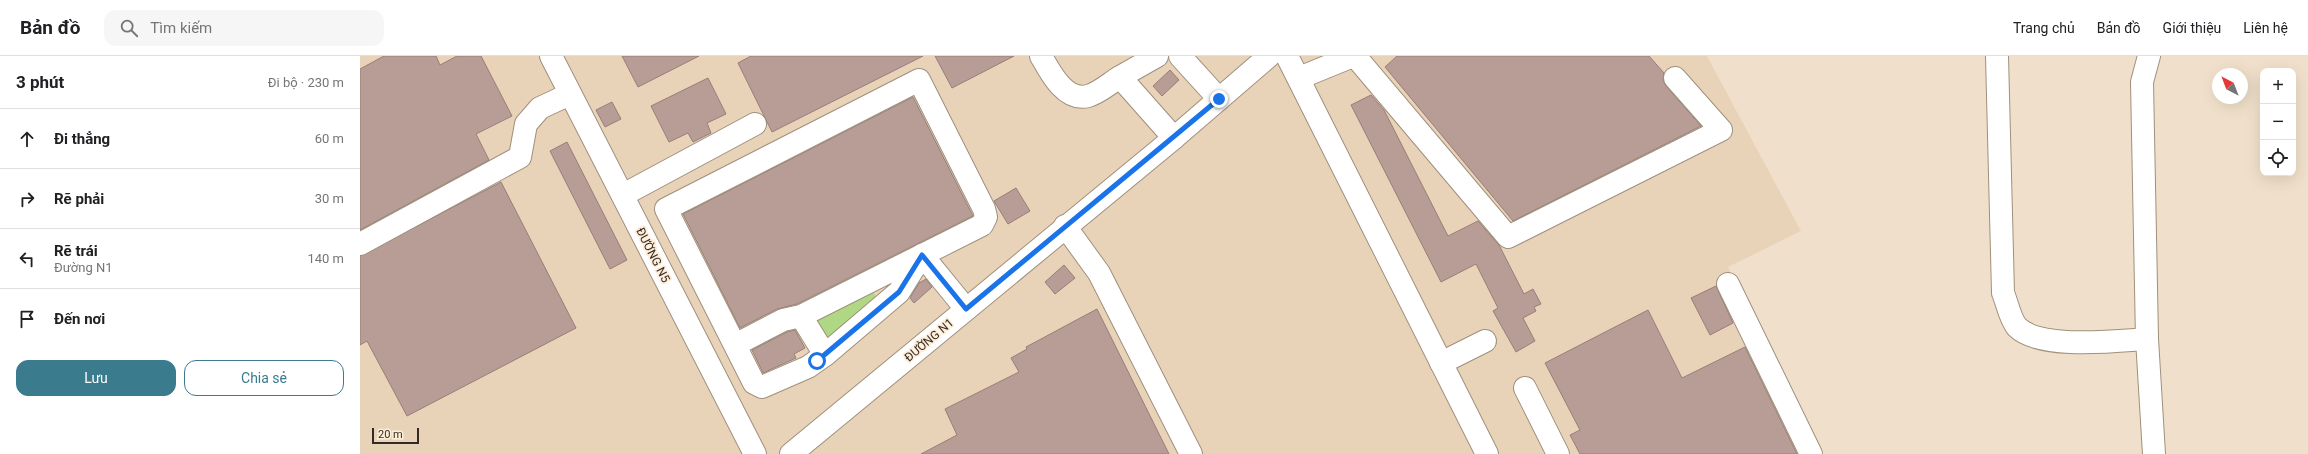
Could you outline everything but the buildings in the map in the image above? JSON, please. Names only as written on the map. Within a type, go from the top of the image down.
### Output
[{"type":"street","name":"ĐƯỜNG N5","points":[[551,56],[755,454]]},
{"type":"street","points":[[1041,56],[1056,82],[1070,92],[1082,97],[1089,95],[1157,56]]},
{"type":"street","points":[[1180,56],[1219,99]]},
{"type":"street","name":"ĐƯỜNG N1","points":[[791,454],[1065,226],[1174,138],[1269,56]]},
{"type":"street","points":[[1288,56],[1487,454]]},
{"type":"street","points":[[1299,78],[1354,56],[1508,237],[1721,130],[1675,78]]},
{"type":"street","points":[[1997,56],[2003,293],[2017,326],[2034,338],[2085,343],[2147,340]]},
{"type":"street","points":[[2149,56],[2142,82],[2147,340],[2154,454]]},
{"type":"street","points":[[1120,77],[1174,138]]},
{"type":"street","points":[[735,345],[783,320],[801,316],[922,255],[982,225],[986,217],[984,209],[919,80],[666,209],[754,383],[762,388],[808,366],[825,355],[899,292],[922,255]]},
{"type":"street","points":[[360,244],[520,157],[526,124],[540,108],[570,94]]},
{"type":"street","points":[[623,195],[755,124]]},
{"type":"street","points":[[1065,226],[1099,274],[1191,454]]},
{"type":"street","points":[[922,255],[966,309]]},
{"type":"street","points":[[1728,284],[1811,454]]},
{"type":"street","points":[[801,316],[825,355]]},
{"type":"street","points":[[1441,363],[1485,341]]},
{"type":"street","points":[[1525,388],[1558,454]]},
{"type":"shaded area","points":[[360,56],[1707,56],[1801,231],[1728,267],[1822,454],[360,454]]},
{"type":"green space","points":[[872,291],[878,299],[826,340],[816,319]]},
{"type":"route","points":[[817,361],[899,292],[922,255],[966,309],[1065,226],[1174,138],[1219,99]]}]
